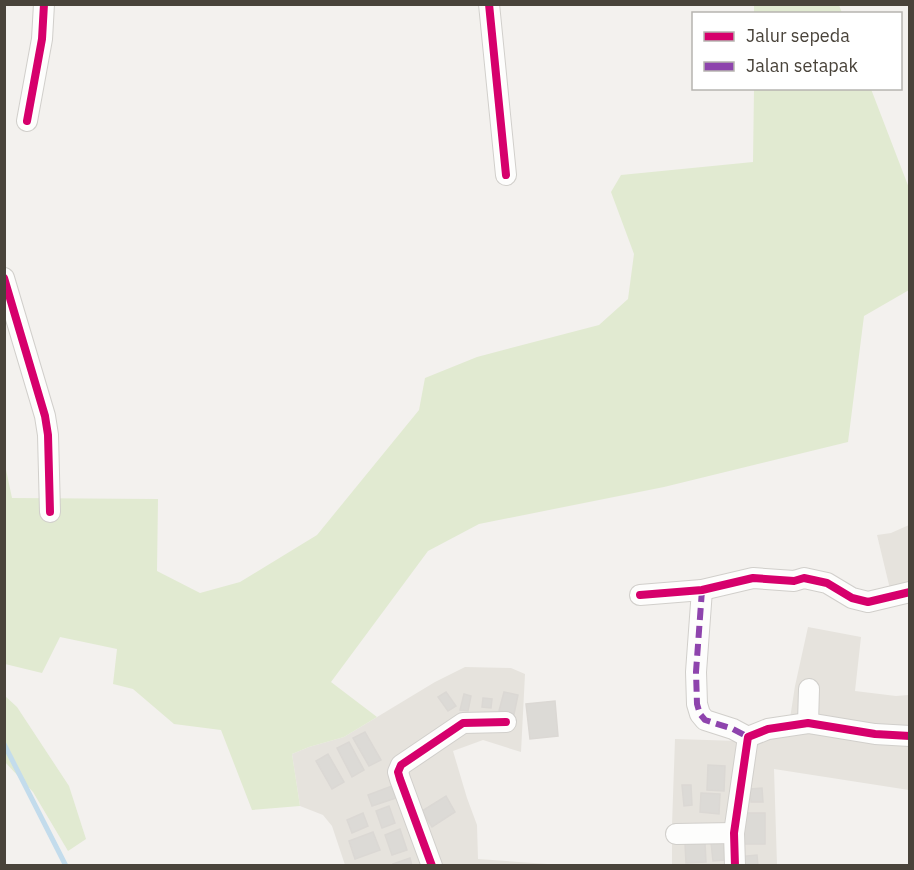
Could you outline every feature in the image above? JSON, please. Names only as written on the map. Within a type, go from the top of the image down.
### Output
[{"type":"street","points":[[27,121],[42,39],[44,4]]},
{"type":"street","points":[[489,4],[506,175]]},
{"type":"street","points":[[4,278],[45,416],[48,435],[51,512]]},
{"type":"street","points":[[640,595],[702,590],[753,578],[794,581],[804,578],[827,583],[852,598],[868,602],[909,592]]},
{"type":"street","points":[[702,590],[696,672],[697,704],[705,720],[733,729],[748,737],[768,729],[808,723],[875,734],[909,736]]},
{"type":"street","points":[[808,723],[809,689]]},
{"type":"street","points":[[432,866],[400,779],[398,772],[401,765],[463,723],[506,722]]},
{"type":"street","points":[[735,866],[735,833],[748,737]]},
{"type":"street","points":[[676,834],[735,833]]},
{"type":"shaded area","points":[[909,525],[909,591],[890,589],[877,535],[891,533]]},
{"type":"shaded area","points":[[808,627],[861,637],[855,691],[896,696],[909,695],[909,790],[774,769],[777,865],[672,866],[675,739],[739,741],[789,725]]},
{"type":"shaded area","points":[[465,667],[511,668],[525,674],[521,752],[483,740],[453,751],[477,825],[478,859],[562,865],[345,865],[332,826],[323,815],[300,806],[292,754],[344,737],[435,682]]},
{"type":"green space","points":[[754,5],[839,5],[842,12],[754,12]]},
{"type":"green space","points":[[754,90],[871,90],[909,188],[909,290],[864,316],[848,442],[664,487],[479,524],[428,551],[331,682],[377,717],[344,737],[292,754],[300,806],[252,810],[221,730],[174,724],[133,689],[113,684],[117,649],[60,637],[42,673],[5,664],[4,460],[12,498],[158,499],[157,571],[200,593],[240,582],[317,535],[419,410],[425,378],[477,357],[599,325],[628,299],[634,254],[611,192],[621,175],[753,162]]},
{"type":"green space","points":[[5,696],[17,707],[69,786],[86,839],[68,851],[33,792],[5,762]]},
{"type":"building","points":[[446,692],[456,706],[448,711],[438,697]]},
{"type":"building","points":[[504,692],[518,695],[514,714],[499,711]]},
{"type":"building","points":[[464,694],[471,696],[468,711],[460,710]]},
{"type":"building","points":[[483,698],[492,699],[491,708],[482,707]]},
{"type":"building","points":[[555,701],[558,736],[530,739],[526,704]]},
{"type":"building","points":[[365,732],[381,760],[369,766],[353,738]]},
{"type":"building","points":[[349,742],[364,770],[352,777],[337,748]]},
{"type":"building","points":[[328,754],[344,782],[332,789],[316,761]]},
{"type":"building","points":[[708,765],[725,766],[724,791],[707,790]]},
{"type":"building","points":[[682,785],[691,785],[692,805],[684,806]]},
{"type":"building","points":[[392,786],[396,798],[372,806],[368,795]]},
{"type":"building","points":[[762,788],[763,802],[751,802],[750,789]]},
{"type":"building","points":[[701,793],[720,794],[719,814],[700,812]]},
{"type":"building","points":[[446,796],[455,812],[432,827],[422,811]]},
{"type":"building","points":[[389,806],[395,823],[382,828],[376,811]]},
{"type":"building","points":[[363,813],[368,826],[352,833],[347,820]]},
{"type":"building","points":[[744,813],[765,813],[765,844],[744,844]]},
{"type":"building","points":[[400,829],[407,850],[392,855],[385,835]]},
{"type":"building","points":[[373,832],[380,850],[355,859],[349,841]]},
{"type":"building","points":[[705,842],[706,862],[686,863],[685,843]]},
{"type":"building","points":[[711,842],[724,842],[725,860],[713,861]]},
{"type":"building","points":[[757,855],[758,866],[738,866],[737,857]]},
{"type":"building","points":[[410,858],[412,866],[394,866],[393,864]]},
{"type":"waterway","points":[[4,744],[66,866]]},
{"type":"marked path","points":[[702,590],[696,672],[697,704],[700,714],[705,720],[733,729],[748,737]]},
{"type":"cycle path","points":[[27,121],[42,39],[44,4]]},
{"type":"cycle path","points":[[489,4],[506,175]]},
{"type":"cycle path","points":[[4,278],[45,416],[48,435],[50,512]]},
{"type":"cycle path","points":[[640,595],[702,590],[753,578],[794,581],[804,578],[827,583],[852,598],[868,602],[910,592]]},
{"type":"cycle path","points":[[432,866],[400,779],[398,772],[401,765],[463,723],[506,722]]},
{"type":"cycle path","points":[[735,866],[734,833],[748,737],[768,729],[808,723],[875,734],[910,736]]}]
